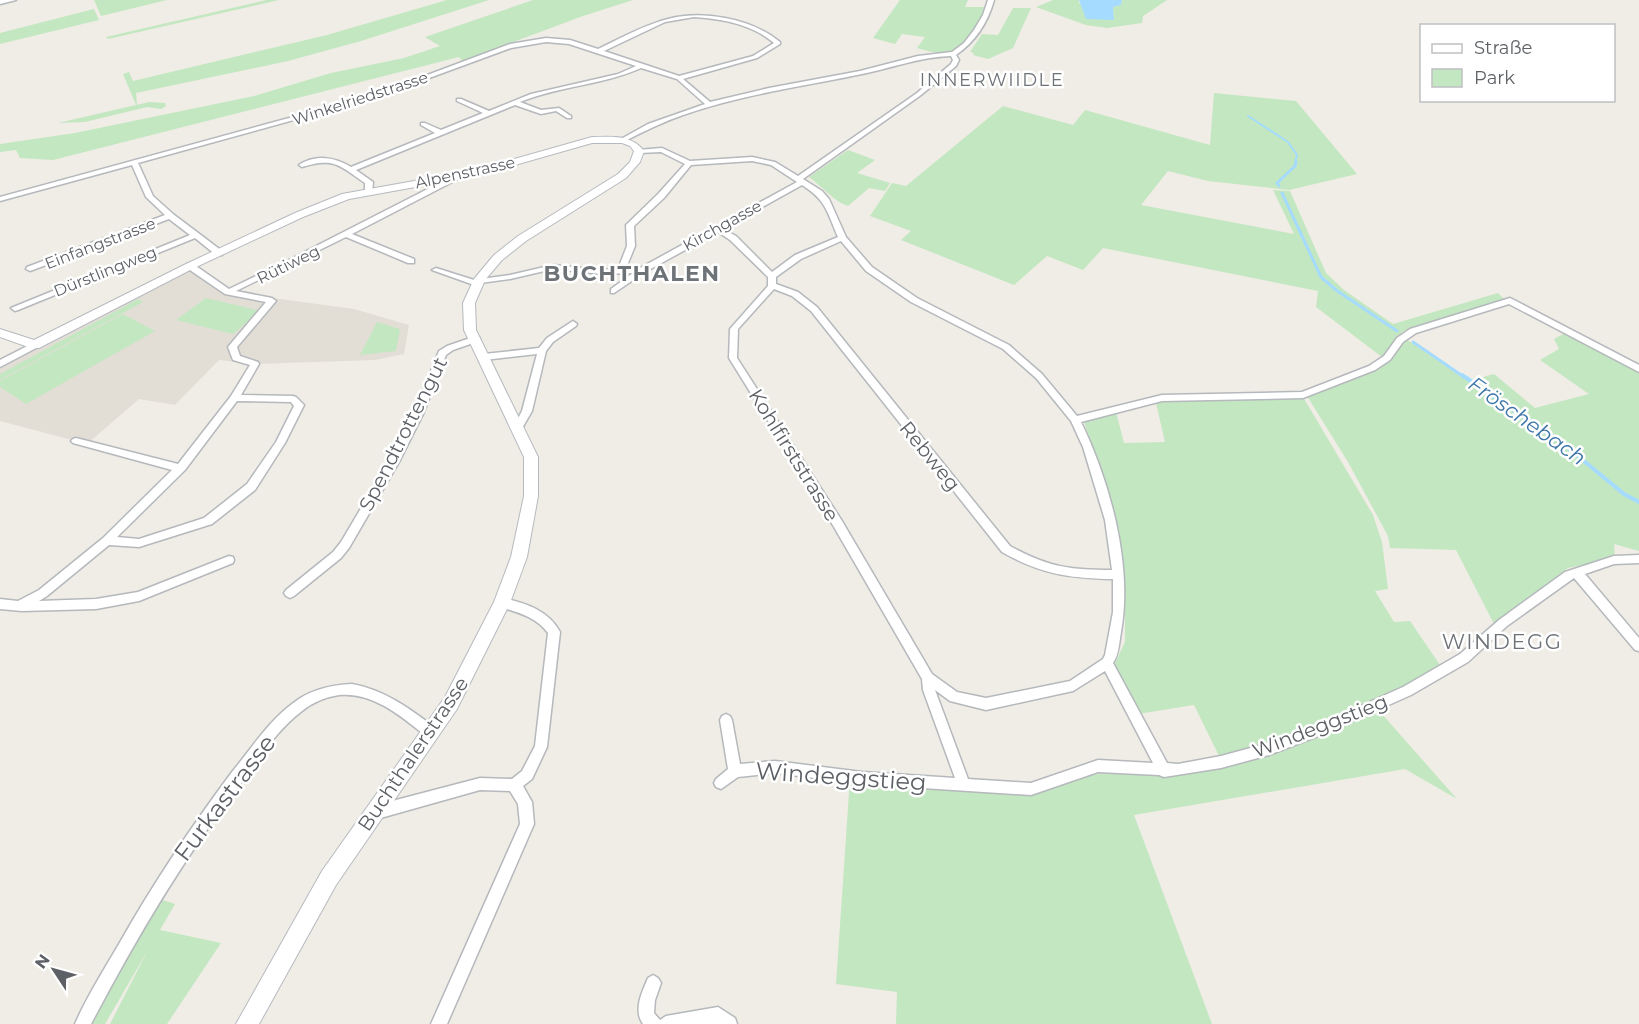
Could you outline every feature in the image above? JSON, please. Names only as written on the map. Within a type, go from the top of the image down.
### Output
[{"type":"street","points":[[0,2],[13,0]]},
{"type":"street","points":[[953,54],[962,50],[989,8],[991,0]]},
{"type":"street","points":[[600,51],[668,18],[689,14],[714,17],[762,29],[778,43],[755,57],[679,78]]},
{"type":"street","name":"Winkelriedstrasse","points":[[0,199],[346,104],[519,43],[546,40],[570,42],[600,51],[679,78],[708,103]]},
{"type":"street","name":"Alpenstrasse","points":[[0,364],[190,266],[323,204],[369,191],[456,178],[584,142],[605,139],[623,140],[708,103],[860,73],[938,54],[953,54]]},
{"type":"street","name":"Kirchgasse","points":[[614,291],[642,270],[800,181],[919,94],[954,65],[956,60],[953,54]]},
{"type":"street","points":[[350,170],[513,102],[547,90],[620,75],[642,65]]},
{"type":"street","points":[[459,100],[488,112]]},
{"type":"street","points":[[513,102],[541,112],[557,109],[569,117]]},
{"type":"street","points":[[423,124],[441,133]]},
{"type":"street","points":[[623,140],[633,144],[639,151],[662,150],[689,163],[761,159],[773,163],[829,204],[842,238],[869,269],[914,300],[1006,347],[1039,376],[1075,420],[1088,447],[1110,520],[1118,575],[1119,612],[1111,656],[1107,663],[1164,771]]},
{"type":"street","name":"Buchthalerstrasse","points":[[247,1024],[329,878],[432,733],[470,668],[502,603],[519,557],[531,496],[531,457],[468,324],[469,307],[478,282],[488,267],[512,246],[613,184],[631,169],[639,151]]},
{"type":"street","points":[[302,165],[320,158],[334,160],[369,182],[369,191]]},
{"type":"street","points":[[134,161],[150,197],[170,216],[219,253]]},
{"type":"street","points":[[621,272],[631,246],[630,225],[661,196],[689,163]]},
{"type":"street","name":"Rütiweg","points":[[228,292],[347,235],[456,178]]},
{"type":"street","name":"Einfangstrasse","points":[[30,269],[170,216]]},
{"type":"street","name":"Rebweg","points":[[717,228],[733,238],[772,281],[796,293],[814,309],[1006,549],[1032,565],[1064,573],[1118,575]]},
{"type":"street","name":"Dürstlingweg","points":[[15,308],[196,235]]},
{"type":"street","points":[[347,235],[411,261]]},
{"type":"street","name":"Kohlfirststrasse","points":[[842,238],[798,256],[772,281],[734,329],[733,358],[838,524],[928,678],[954,697],[986,704],[1073,686],[1107,663]]},
{"type":"street","points":[[19,606],[43,593],[107,541],[180,468],[234,398],[255,364],[236,358],[232,347],[272,301],[228,292],[190,266]]},
{"type":"street","points":[[436,270],[478,282],[510,278],[553,267],[621,272],[642,270]]},
{"type":"street","points":[[1075,420],[1162,398],[1303,395],[1371,368],[1387,358],[1400,340],[1413,331],[1510,301],[1639,369]]},
{"type":"street","points":[[518,428],[527,411],[542,351],[550,340],[573,324]]},
{"type":"street","points":[[0,333],[35,345]]},
{"type":"street","name":"Spendtrottengut","points":[[290,593],[337,555],[345,544],[399,452],[419,412],[442,353],[476,339]]},
{"type":"street","points":[[484,357],[542,351]]},
{"type":"street","points":[[107,541],[139,543],[208,521],[251,487],[280,443],[299,405],[293,399],[234,398]]},
{"type":"street","points":[[76,441],[180,468]]},
{"type":"street","name":"Windeggstieg","points":[[721,783],[735,771],[775,767],[862,778],[1031,789],[1098,766],[1164,771],[1211,764],[1256,753],[1322,729],[1407,691],[1464,658],[1503,623],[1576,572],[1614,560],[1639,559]]},
{"type":"street","points":[[0,604],[19,606],[96,604],[139,596],[229,560]]},
{"type":"street","points":[[1576,572],[1639,646]]},
{"type":"street","points":[[374,813],[480,784],[514,785],[527,775],[541,747],[554,632],[544,617],[516,605],[502,603]]},
{"type":"street","name":"Windeggstieg","points":[[928,678],[929,690],[964,785]]},
{"type":"street","name":"Furkastrasse","points":[[83,1024],[130,936],[205,818],[267,738],[296,708],[318,694],[341,689],[362,692],[393,704],[432,733]]},
{"type":"street","points":[[726,720],[735,771]]},
{"type":"street","points":[[439,1024],[527,824],[525,802],[514,785]]},
{"type":"street","points":[[653,983],[646,1000],[646,1016],[654,1024]]},
{"type":"street","points":[[666,1024],[718,1015],[729,1024]]},
{"type":"shaded area","points":[[190,266],[228,292],[354,309],[409,325],[404,354],[375,360],[255,364],[219,360],[175,405],[139,399],[87,444],[0,421],[0,364]]},
{"type":"green space","points":[[94,0],[167,0],[101,16]]},
{"type":"green space","points":[[267,0],[279,0],[108,39],[106,37]]},
{"type":"green space","points":[[447,0],[489,0],[361,41],[288,61],[136,93],[137,105],[149,102],[165,103],[166,106],[161,109],[147,107],[85,122],[58,123],[136,105],[123,74],[129,72],[133,81],[327,35]]},
{"type":"green space","points":[[533,0],[633,0],[462,61],[459,57],[53,160],[20,158],[16,150],[0,152],[0,144],[75,133],[254,96],[331,73],[404,58],[440,46],[425,37]]},
{"type":"green space","points":[[900,0],[968,0],[965,7],[986,7],[968,40],[951,52],[938,53],[917,48],[925,37],[902,34],[895,44],[873,38]]},
{"type":"green space","points":[[1053,0],[1079,0],[1079,3],[1114,20],[1113,7],[1121,5],[1122,0],[1167,0],[1143,16],[1142,23],[1107,28],[1086,25],[1036,7]]},
{"type":"green space","points":[[1013,8],[1031,8],[1013,48],[988,59],[973,55],[974,53],[970,52],[982,34],[998,35]]},
{"type":"green space","points":[[94,9],[99,20],[0,44],[0,33]]},
{"type":"green space","points":[[1214,93],[1296,101],[1357,174],[1289,190],[1208,181],[1168,171],[1141,205],[1294,234],[1273,190],[1290,191],[1326,273],[1344,290],[1393,324],[1498,293],[1505,300],[1403,331],[1382,357],[1316,307],[1318,291],[1103,248],[1083,270],[1047,256],[1014,285],[901,240],[911,231],[870,216],[892,183],[906,186],[1003,106],[1073,125],[1085,110],[1210,145]]},
{"type":"green space","points":[[848,150],[875,160],[857,173],[890,183],[885,191],[869,188],[848,206],[832,197],[809,177]]},
{"type":"green space","points":[[206,298],[261,311],[233,334],[176,320]]},
{"type":"green space","points":[[138,299],[143,302],[0,380],[0,374]]},
{"type":"green space","points":[[123,314],[155,331],[26,404],[0,387],[0,381]]},
{"type":"green space","points":[[377,322],[400,329],[396,351],[360,355]]},
{"type":"green space","points":[[1565,333],[1639,371],[1639,551],[1614,544],[1615,558],[1568,568],[1494,624],[1456,550],[1390,548],[1388,536],[1348,462],[1307,396],[1389,361],[1406,339],[1468,381],[1494,374],[1535,408],[1589,394],[1540,360],[1559,349],[1554,339]]},
{"type":"green space","points":[[1303,397],[1373,515],[1382,542],[1388,589],[1375,591],[1394,622],[1410,621],[1442,668],[1374,705],[1457,799],[1405,769],[1134,815],[1212,1024],[896,1024],[897,992],[836,984],[850,778],[1022,795],[1088,775],[1117,773],[1179,775],[1224,766],[1194,705],[1138,714],[1114,665],[1125,642],[1125,576],[1116,516],[1084,422],[1116,412],[1124,443],[1165,442],[1156,403]]},
{"type":"green space","points":[[157,898],[175,904],[160,930],[221,943],[167,1024],[110,1024],[148,950],[105,1024],[89,1024]]},
{"type":"water","points":[[1079,0],[1122,0],[1121,5],[1113,7],[1114,20],[1086,19]]},
{"type":"waterway","name":"Fröschebach","points":[[1248,116],[1288,142],[1297,155],[1295,163]]},
{"type":"waterway","name":"Fröschebach","points":[[1279,186],[1277,183],[1295,166],[1296,162]]},
{"type":"waterway","name":"Fröschebach","points":[[1282,193],[1321,277],[1336,290],[1397,331]]},
{"type":"waterway","name":"Fröschebach","points":[[1413,342],[1464,377]]},
{"type":"waterway","name":"Fröschebach","points":[[1462,375],[1562,443],[1624,494],[1639,502]]},
{"type":"district","name":"INNERWIIDLE","points":[[992,80]]},
{"type":"district","name":"BUCHTHALEN","points":[[632,273]]},
{"type":"district","name":"WINDEGG","points":[[1502,642]]}]
